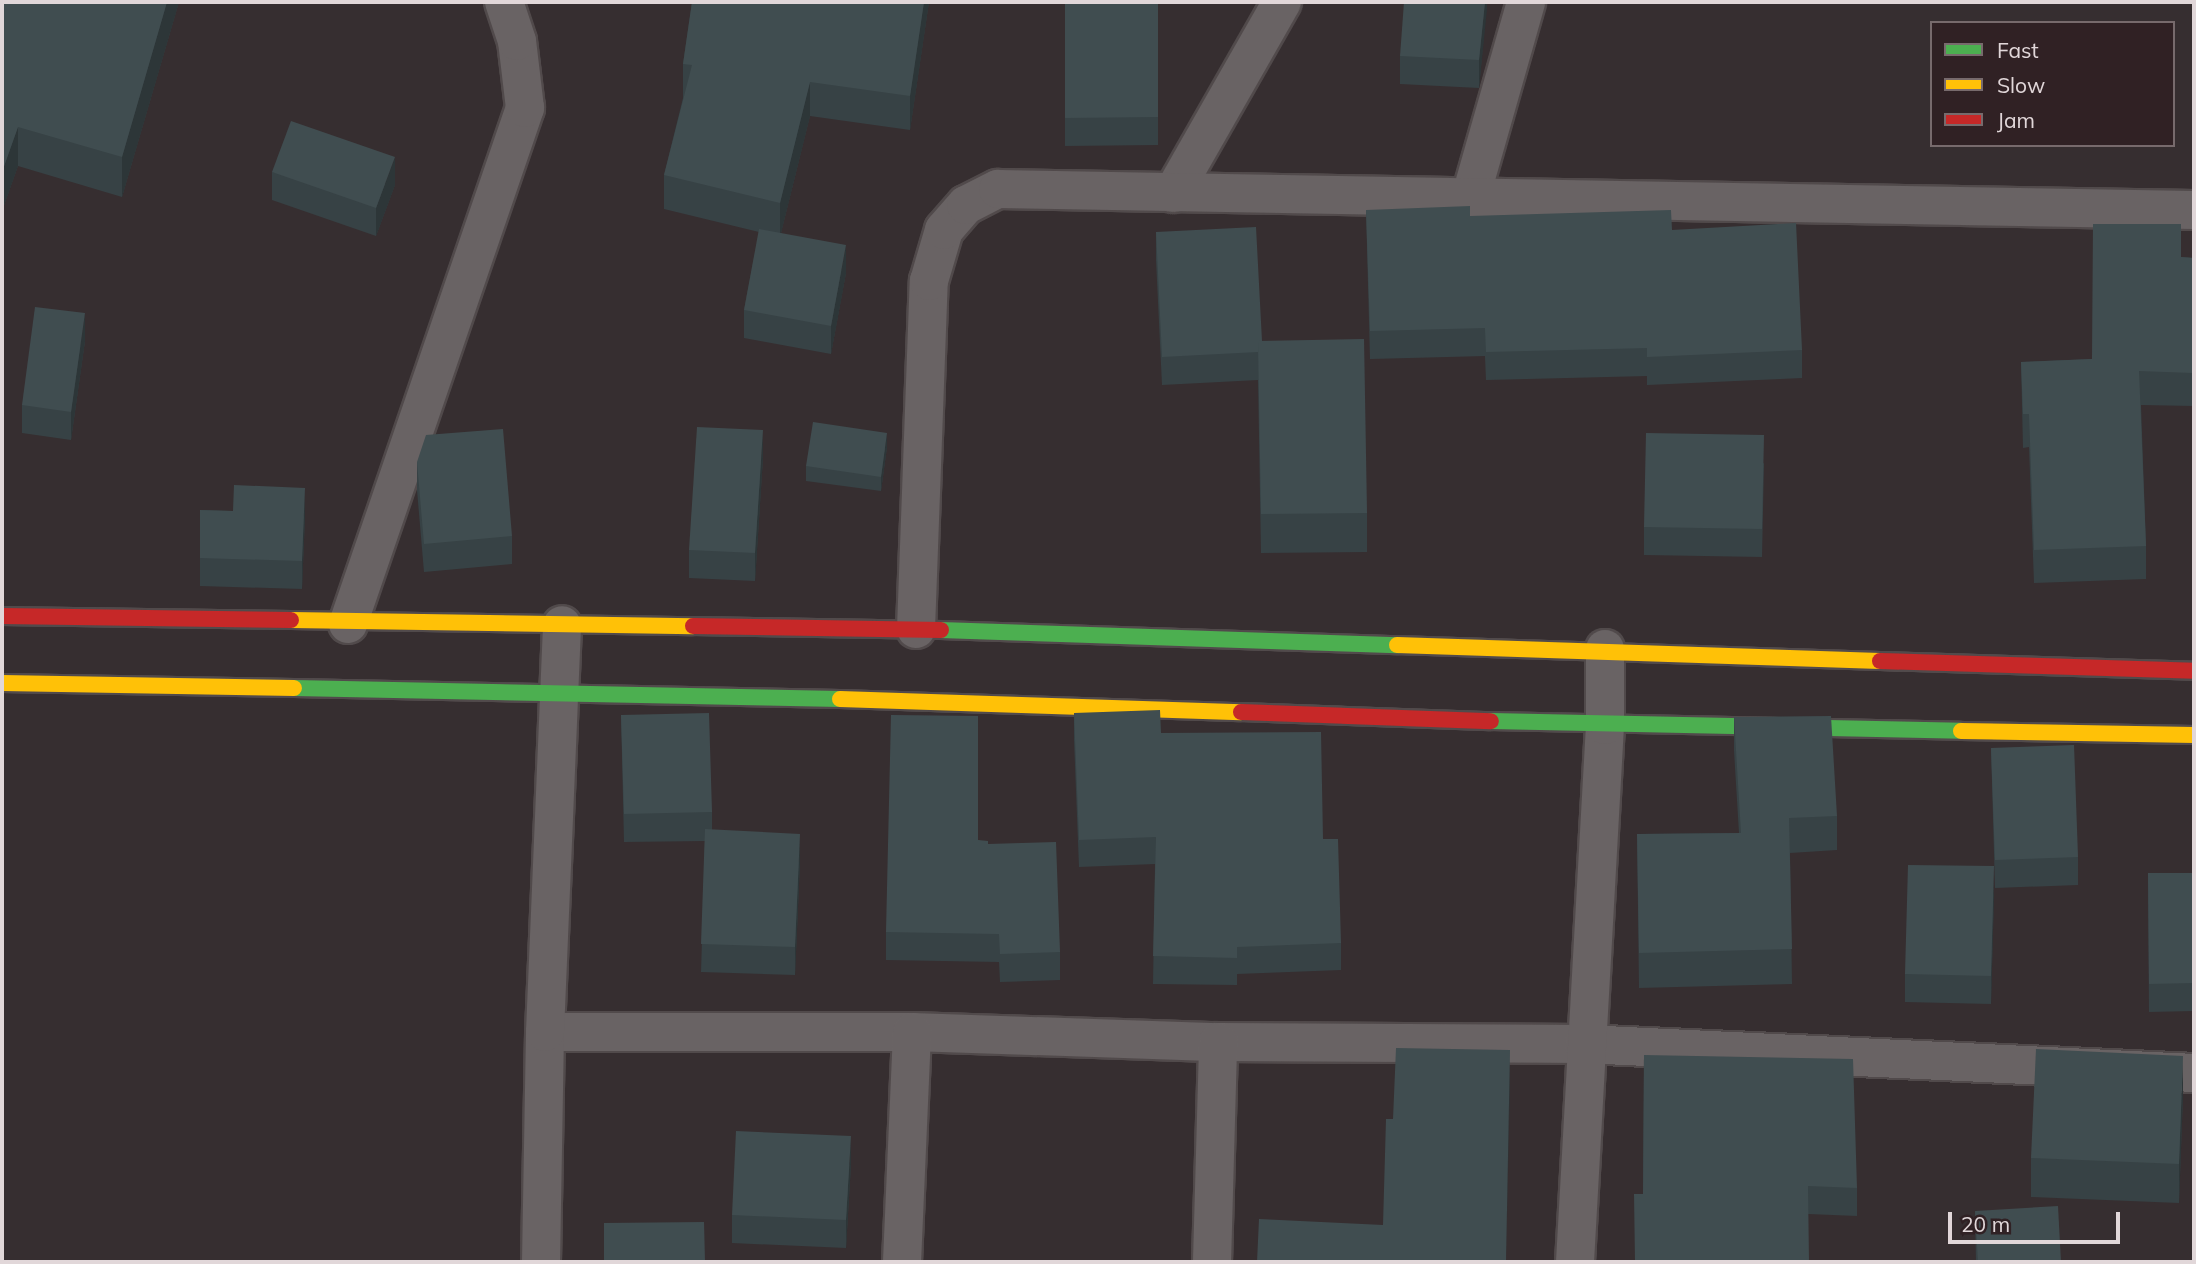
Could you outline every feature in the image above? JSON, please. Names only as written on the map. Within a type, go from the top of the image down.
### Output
[{"type":"street","points":[[348,624],[525,108],[517,41],[504,2]]},
{"type":"street","points":[[1173,193],[1282,2]]},
{"type":"street","points":[[1471,199],[1526,2]]},
{"type":"street","points":[[916,629],[929,281],[944,230],[966,205],[998,189],[2194,210]]},
{"type":"street","points":[[2,616],[348,624],[916,629],[1605,649],[2194,671]]},
{"type":"street","points":[[541,1262],[545,1032],[562,625]]},
{"type":"street","points":[[1575,1262],[1584,1044],[1605,724],[1605,649]]},
{"type":"street","points":[[2,683],[910,700],[1605,724],[2194,736]]},
{"type":"street","points":[[545,1032],[912,1032],[1218,1042],[1584,1044],[2194,1073]]},
{"type":"street","points":[[902,1262],[912,1032]]},
{"type":"street","points":[[1212,1262],[1218,1042]]},
{"type":"building","points":[[2,2],[167,2],[122,157],[18,127],[2,172]]},
{"type":"building","points":[[692,2],[924,2],[910,96],[810,82],[780,203],[664,175],[692,65],[683,64]]},
{"type":"building","points":[[1065,2],[1158,2],[1158,117],[1065,118]]},
{"type":"building","points":[[1404,2],[1485,2],[1479,60],[1400,56]]},
{"type":"building","points":[[291,121],[395,157],[376,208],[272,172]]},
{"type":"building","points":[[1470,206],[1470,216],[1671,210],[1672,230],[1796,223],[1802,350],[1647,357],[1647,348],[1486,352],[1485,328],[1370,331],[1366,210]]},
{"type":"building","points":[[2093,224],[2181,224],[2181,257],[2194,258],[2194,373],[2139,371],[2146,546],[2034,550],[2029,414],[2023,414],[2021,362],[2092,359]]},
{"type":"building","points":[[1256,227],[1262,341],[1258,341],[1258,352],[1162,357],[1156,232]]},
{"type":"building","points":[[759,229],[846,245],[831,326],[744,310]]},
{"type":"building","points":[[35,307],[85,313],[71,412],[22,405]]},
{"type":"building","points":[[1364,339],[1367,513],[1261,514],[1258,341]]},
{"type":"building","points":[[813,422],[887,433],[881,477],[806,466]]},
{"type":"building","points":[[697,427],[763,430],[755,553],[689,550]]},
{"type":"building","points":[[503,429],[512,536],[424,544],[417,462],[426,435]]},
{"type":"building","points":[[1646,433],[1764,435],[1762,529],[1644,527]]},
{"type":"building","points":[[234,485],[305,488],[302,561],[200,558],[200,510],[233,511]]},
{"type":"building","points":[[1160,710],[1161,733],[1321,732],[1323,839],[1338,839],[1341,943],[1237,947],[1237,958],[1153,956],[1156,837],[1079,840],[1074,713]]},
{"type":"building","points":[[709,713],[712,812],[624,814],[621,715]]},
{"type":"building","points":[[891,715],[978,716],[978,840],[988,841],[988,844],[1056,842],[1060,952],[1000,954],[999,934],[886,932]]},
{"type":"building","points":[[1831,716],[1837,816],[1789,818],[1792,949],[1639,953],[1637,834],[1741,833],[1734,717]]},
{"type":"building","points":[[2074,745],[2078,857],[1995,860],[1991,748]]},
{"type":"building","points":[[705,829],[800,834],[795,947],[701,944]]},
{"type":"building","points":[[1908,865],[1994,866],[1991,976],[1905,974]]},
{"type":"building","points":[[2148,873],[2194,873],[2194,983],[2149,984]]},
{"type":"building","points":[[1396,1048],[1510,1050],[1506,1262],[1257,1262],[1259,1219],[1383,1225],[1386,1119],[1393,1119]]},
{"type":"building","points":[[2036,1049],[2183,1056],[2179,1164],[2031,1158]]},
{"type":"building","points":[[1644,1055],[1853,1059],[1857,1188],[1808,1186],[1809,1262],[1635,1262],[1634,1194],[1643,1194]]},
{"type":"building","points":[[736,1131],[851,1136],[846,1220],[732,1215]]},
{"type":"building","points":[[2058,1206],[2061,1262],[1978,1262],[1975,1211]]},
{"type":"building","points":[[704,1222],[705,1262],[604,1262],[604,1223]]},
{"type":"traffic: fast","points":[[941,630],[1397,645]]},
{"type":"traffic: fast","points":[[294,688],[840,699]]},
{"type":"traffic: fast","points":[[1491,721],[1961,731]]},
{"type":"traffic: slow","points":[[291,620],[693,626]]},
{"type":"traffic: slow","points":[[1397,645],[1880,661]]},
{"type":"traffic: slow","points":[[2,683],[294,688]]},
{"type":"traffic: slow","points":[[840,699],[1241,712]]},
{"type":"traffic: slow","points":[[1961,731],[2194,735]]},
{"type":"traffic: jam","points":[[2,616],[291,620]]},
{"type":"traffic: jam","points":[[693,626],[941,630]]},
{"type":"traffic: jam","points":[[1880,661],[2194,671]]},
{"type":"traffic: jam","points":[[1241,712],[1491,721]]}]
